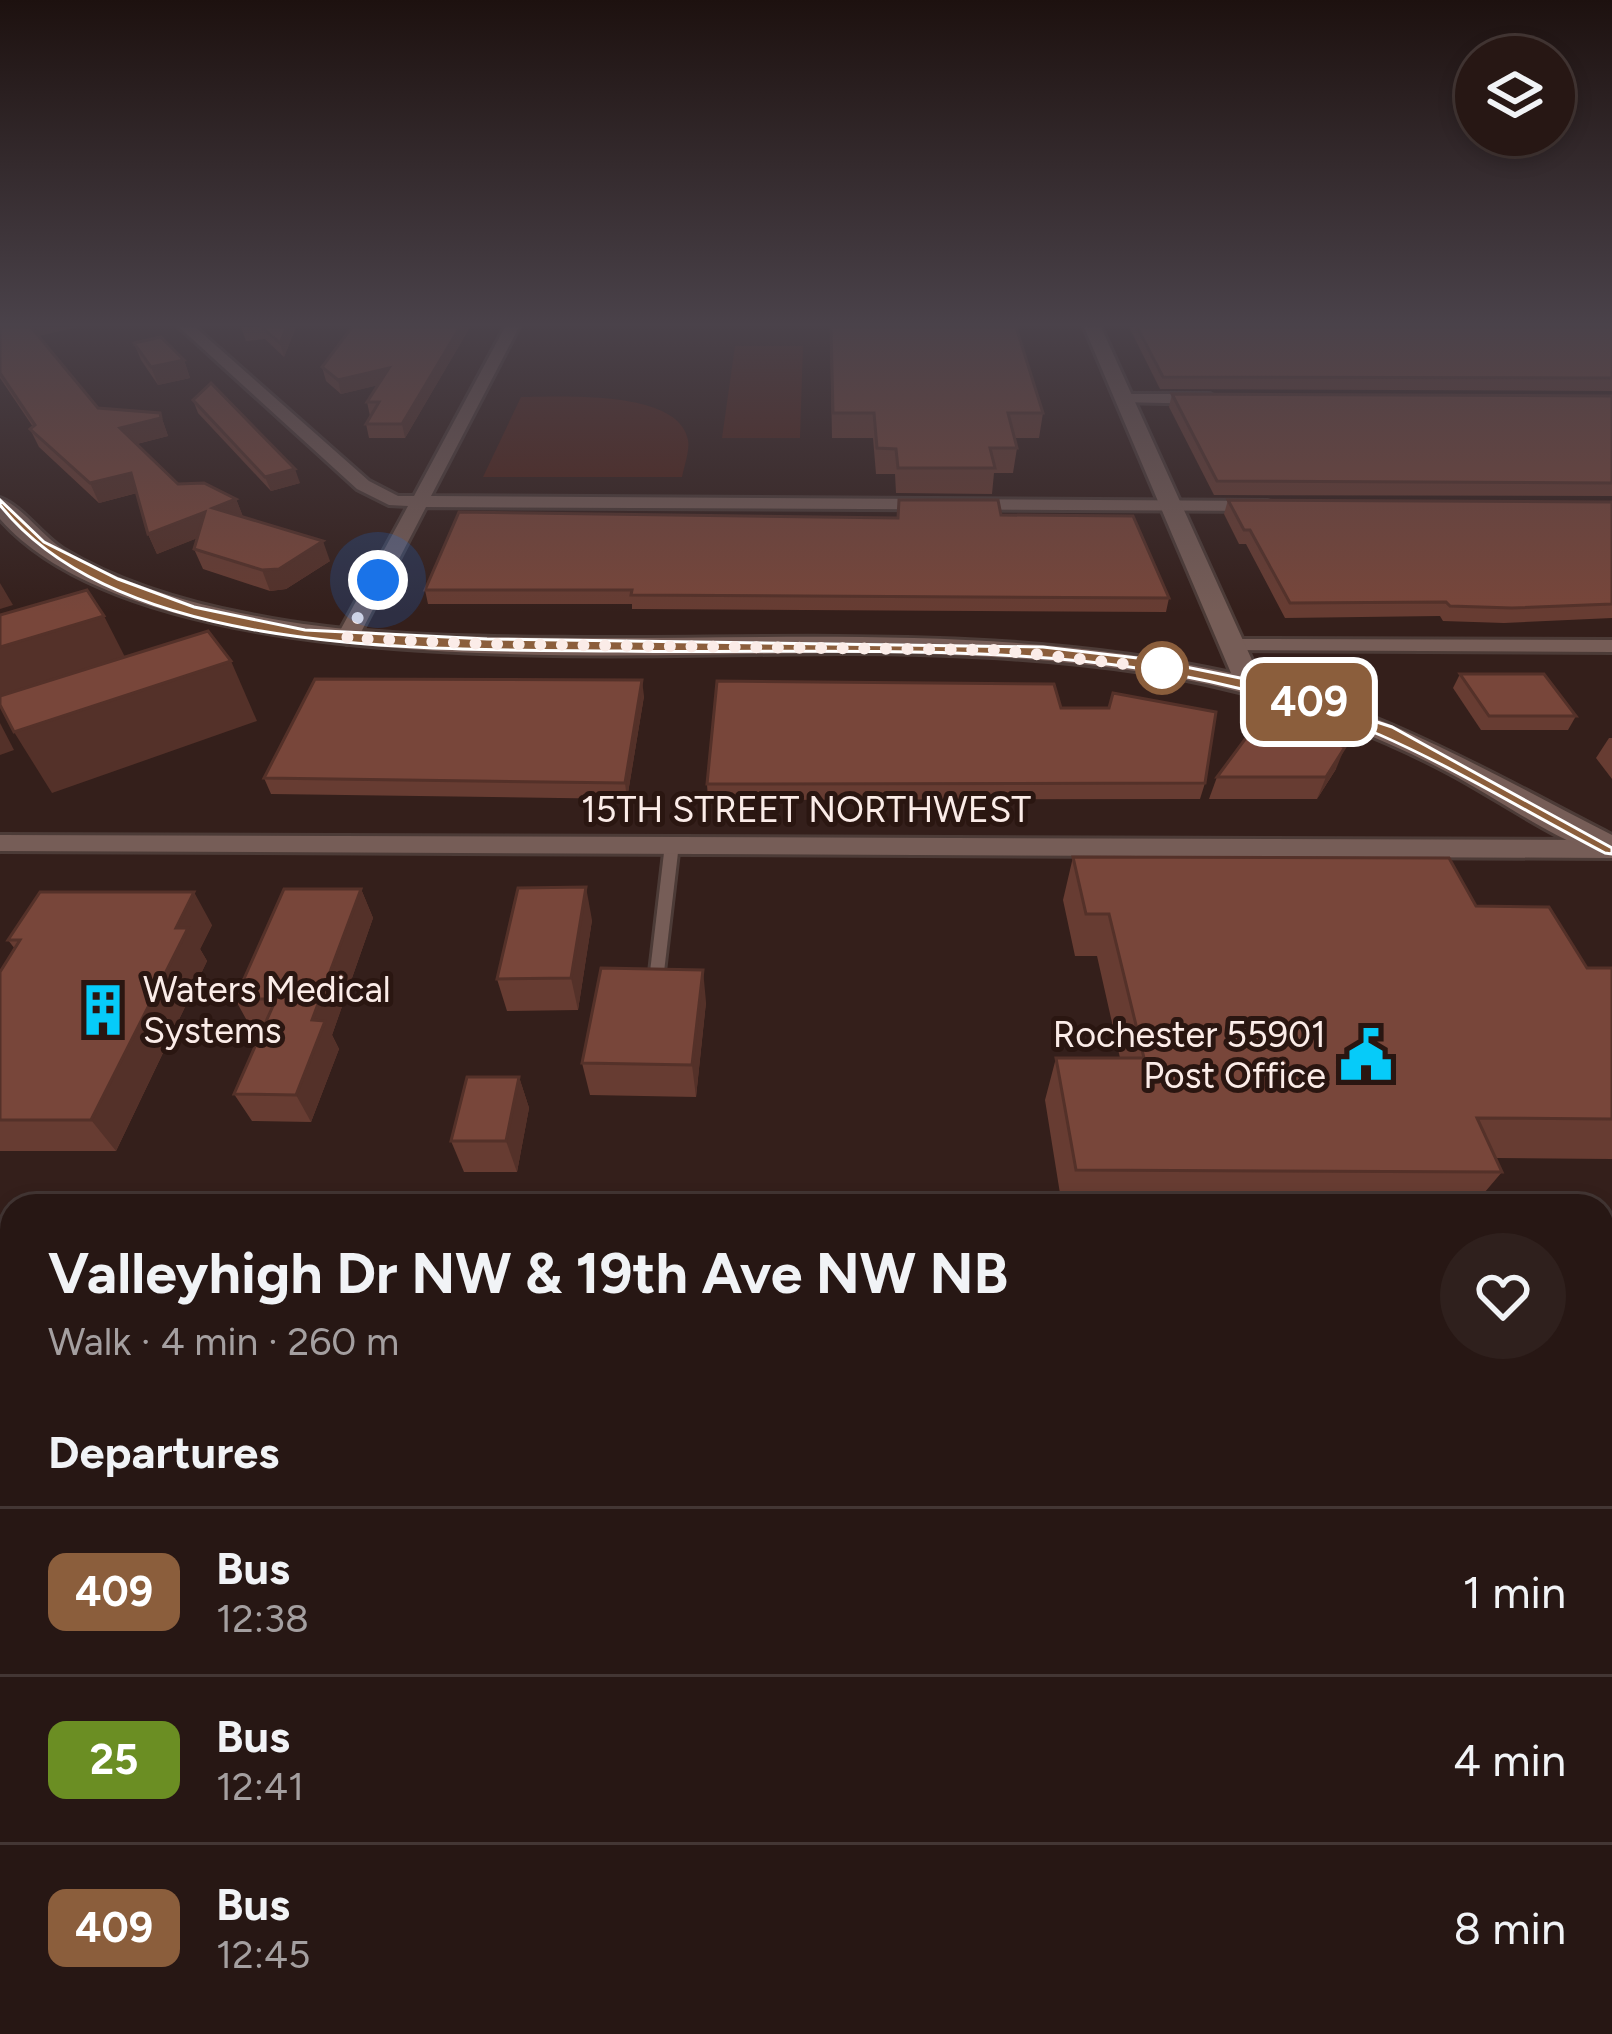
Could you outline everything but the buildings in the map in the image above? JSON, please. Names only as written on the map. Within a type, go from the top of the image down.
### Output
[{"type":"main road","points":[[1134,422],[1250,685]]},
{"type":"main road","points":[[0,505],[38,545],[160,601],[226,620],[347,638],[1043,652],[1146,664],[1250,685],[1385,731],[1612,849]]},
{"type":"street","points":[[292,422],[363,485],[394,501],[1292,506]]},
{"type":"street","points":[[347,638],[462,422]]},
{"type":"street","points":[[1234,645],[1612,646]]},
{"type":"street","name":"15TH STREET NORTHWEST","points":[[0,843],[1612,849]]},
{"type":"lane","points":[[657,972],[672,844]]},
{"type":"shaded area","points":[[509,422],[677,422],[688,440],[682,477],[483,477]]},
{"type":"shaded area","points":[[724,422],[801,422],[800,438],[722,438]]},
{"type":"bus line","name":"409","points":[[0,505],[38,545],[113,582],[190,611],[305,634],[487,644],[1043,652],[1146,664],[1250,685],[1385,731],[1612,848]]},
{"type":"place","name":"Waters Medical Systems","points":[[103,1010]]},
{"type":"place","name":"Rochester 55901 Post Office","points":[[1366,1055]]},
{"type":"route","points":[[378,580],[347,638],[997,650],[1162,668]]}]
